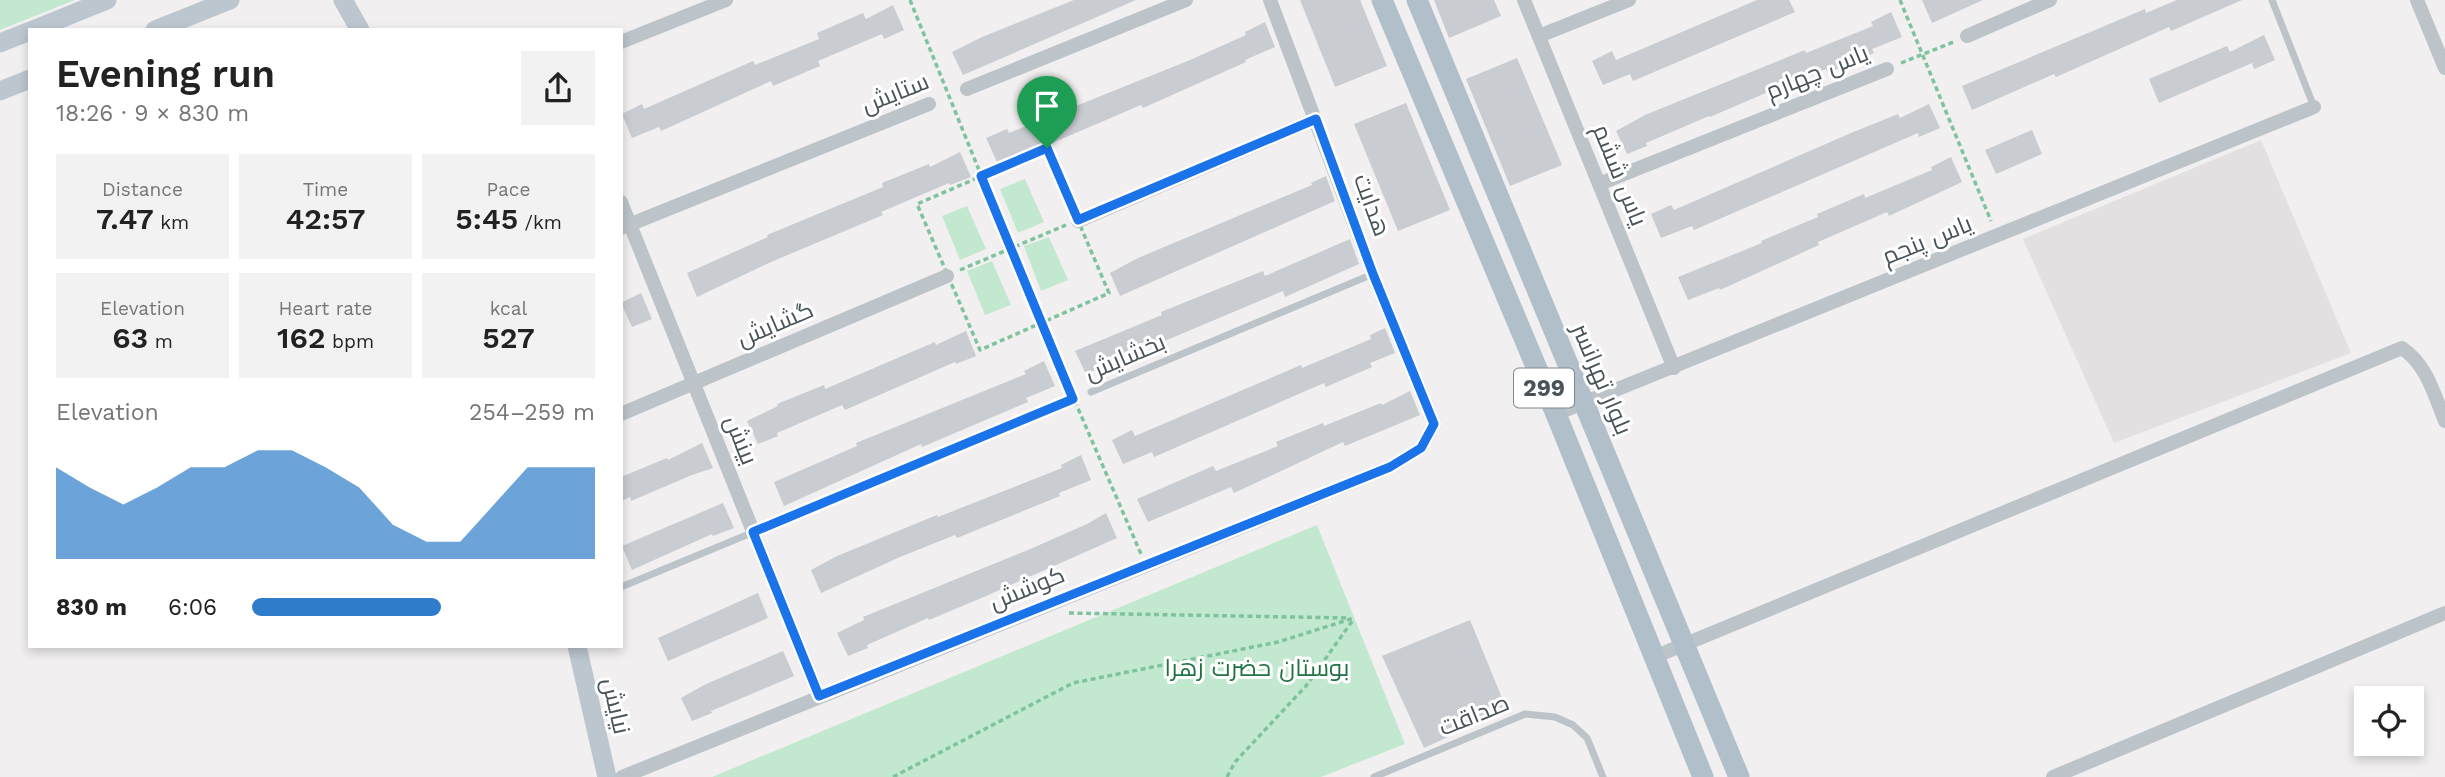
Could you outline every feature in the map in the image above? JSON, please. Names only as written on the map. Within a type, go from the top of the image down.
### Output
[{"type":"main road","points":[[37,28],[107,0]]},
{"type":"main road","points":[[160,28],[230,0]]},
{"type":"main road","points":[[343,0],[361,28]]},
{"type":"main road","points":[[358,0],[362,28]]},
{"type":"main road","name":"299","points":[[1382,0],[1556,414],[1703,777]]},
{"type":"main road","name":"بلوار تهرانسر","points":[[1417,0],[1740,777]]},
{"type":"main road","points":[[0,43],[28,32]]},
{"type":"main road","points":[[0,91],[28,80]]},
{"type":"main road","name":"نیایش","points":[[577,648],[607,777]]},
{"type":"street","points":[[623,42],[726,0]]},
{"type":"street","name":"ستایش","points":[[967,89],[1186,0]]},
{"type":"street","name":"هدایت","points":[[1270,0],[1373,274],[1434,424]]},
{"type":"street","name":"یاس ششم","points":[[1524,0],[1674,368]]},
{"type":"street","points":[[1539,36],[1629,0]]},
{"type":"street","points":[[1968,36],[2050,0]]},
{"type":"street","points":[[2417,0],[2445,68]]},
{"type":"street","name":"یاس چهارم","points":[[1599,184],[1887,69]]},
{"type":"street","name":"ستایش","points":[[626,226],[929,104]]},
{"type":"street","name":"یاس پنجم","points":[[1556,414],[2314,107]]},
{"type":"street","points":[[1078,220],[1316,119]]},
{"type":"street","name":"بینش","points":[[626,226],[694,383],[819,696]]},
{"type":"street","name":"گشایش","points":[[623,413],[947,276]]},
{"type":"street","points":[[1654,657],[2402,348],[2426,371],[2445,421]]},
{"type":"street","name":"کوشش","points":[[622,777],[1390,467],[1421,448],[1434,424]]},
{"type":"street","points":[[2053,777],[2445,613]]},
{"type":"lane","points":[[2272,0],[2314,107]]},
{"type":"lane","name":"بخشایش","points":[[1091,392],[1373,274]]},
{"type":"lane","points":[[623,586],[1055,407]]},
{"type":"lane","name":"صداقت","points":[[1374,777],[1525,714],[1555,717],[1573,726],[1587,738],[1603,777]]},
{"type":"path","points":[[911,0],[1041,323],[1146,565]]},
{"type":"path","points":[[1900,0],[1997,236]]},
{"type":"path","name":"یاس چهارم","points":[[1887,69],[1968,36]]},
{"type":"path","name":"ستایش","points":[[929,104],[967,89]]},
{"type":"path","points":[[1047,148],[1078,220],[1110,293],[980,350],[917,204],[1047,148]]},
{"type":"path","points":[[947,276],[1078,220]]},
{"type":"path","name":"بخشایش","points":[[1055,407],[1091,392]]},
{"type":"path","points":[[1067,613],[1354,618]]},
{"type":"path","points":[[893,777],[1073,682],[1278,642],[1354,618]]},
{"type":"path","points":[[1227,777],[1235,762],[1306,686],[1354,618]]},
{"type":"shaded area","points":[[2261,140],[2351,353],[2114,443],[2023,239]]},
{"type":"green space","points":[[0,0],[75,0],[0,30]]},
{"type":"green space","points":[[1025,179],[1044,222],[1018,233],[1000,189]]},
{"type":"green space","points":[[967,206],[986,249],[960,260],[942,216]]},
{"type":"green space","points":[[1049,237],[1068,280],[1041,291],[1024,246]]},
{"type":"green space","points":[[992,261],[1011,305],[985,315],[967,271]]},
{"type":"green space","name":"بوستان حضرت زهرا","points":[[1317,525],[1405,744],[1321,777],[712,777]]},
{"type":"building","points":[[1074,0],[1136,0],[963,75],[952,52]]},
{"type":"building","points":[[1300,0],[1360,0],[1387,66],[1335,87]]},
{"type":"building","points":[[1434,0],[1494,0],[1501,16],[1449,38]]},
{"type":"building","points":[[1757,0],[1789,0],[1795,12],[1633,81],[1630,74],[1603,85],[1592,61],[1612,51],[1616,60]]},
{"type":"building","points":[[1922,0],[1983,0],[1932,23]]},
{"type":"building","points":[[2177,0],[2242,0],[2171,31],[2169,27],[2056,77],[2054,74],[1972,110],[1962,86],[2145,9],[2146,13]]},
{"type":"building","points":[[893,5],[904,30],[884,39],[882,34],[818,61],[820,66],[773,86],[771,81],[661,131],[659,127],[632,138],[623,114],[642,104],[644,109],[753,61],[755,65],[819,39],[817,33],[863,13],[866,19]]},
{"type":"building","points":[[1891,12],[1902,37],[1872,49],[1874,53],[1828,73],[1826,69],[1709,116],[1627,154],[1616,131],[1645,115],[1805,50],[1806,53],[1873,26],[1871,22]]},
{"type":"building","points":[[1265,22],[1275,47],[1143,108],[1141,105],[1031,152],[1030,149],[997,162],[986,138],[1007,129],[1009,133],[1190,60],[1246,35],[1245,32]]},
{"type":"building","points":[[2264,35],[2275,60],[2254,69],[2252,63],[2159,103],[2149,79],[2227,46],[2230,52]]},
{"type":"building","points":[[1517,58],[1562,165],[1510,186],[1466,79]]},
{"type":"building","points":[[1406,103],[1450,210],[1398,231],[1354,124]]},
{"type":"building","points":[[1929,104],[1940,128],[1919,137],[1918,133],[1694,230],[1692,226],[1661,238],[1651,214],[1671,205],[1674,210],[1851,133],[1898,114],[1900,118]]},
{"type":"building","points":[[2032,130],[2042,154],[1996,174],[1985,150]]},
{"type":"building","points":[[960,152],[971,177],[950,185],[949,183],[881,212],[883,215],[771,262],[697,297],[687,273],[768,237],[767,235],[883,187],[882,183],[929,164],[930,167]]},
{"type":"building","points":[[1951,157],[1962,182],[1889,216],[1887,212],[1818,242],[1819,245],[1720,290],[1719,288],[1688,300],[1678,277],[1762,243],[1761,241],[1818,217],[1817,214],[1864,194],[1865,198],[1932,170],[1931,167]]},
{"type":"building","points":[[1326,176],[1335,201],[1120,296],[1110,273],[1138,258],[1312,185],[1311,183]]},
{"type":"building","points":[[1350,239],[1359,264],[1285,297],[1283,291],[1086,374],[1075,351],[1162,315],[1161,312],[1263,271],[1265,276]]},
{"type":"building","points":[[641,293],[652,319],[632,327],[623,302]]},
{"type":"building","points":[[1385,328],[1395,353],[1370,363],[1372,367],[1326,387],[1324,383],[1154,457],[1152,452],[1123,464],[1112,440],[1132,430],[1135,436],[1301,365],[1302,368],[1371,339],[1370,335]]},
{"type":"building","points":[[966,331],[976,356],[956,364],[955,362],[845,410],[842,405],[758,444],[747,421],[778,406],[777,404],[824,385],[825,389]]},
{"type":"building","points":[[1044,361],[1055,386],[1026,398],[1028,402],[922,447],[921,444],[784,506],[774,482],[857,446],[856,443],[1026,374],[1024,371]]},
{"type":"building","points":[[1410,391],[1420,415],[1345,446],[1343,442],[1234,493],[1231,487],[1148,522],[1137,499],[1213,466],[1216,471],[1278,446],[1276,442],[1323,423],[1324,426],[1381,403],[1382,405]]},
{"type":"building","points":[[702,443],[713,468],[631,501],[630,497],[623,500],[623,476],[667,458],[668,460]]},
{"type":"building","points":[[1081,455],[1091,480],[1059,493],[1060,496],[957,538],[955,535],[900,557],[821,593],[811,570],[837,556],[1062,468],[1061,465]]},
{"type":"building","points":[[723,503],[734,528],[713,536],[712,534],[632,570],[623,546]]},
{"type":"building","points":[[1106,513],[1117,538],[986,596],[929,620],[928,618],[848,656],[837,633],[864,620],[863,617],[1028,550]]},
{"type":"building","points":[[758,593],[768,618],[668,661],[658,638]]},
{"type":"building","points":[[1470,620],[1507,710],[1424,748],[1382,656]]},
{"type":"building","points":[[783,651],[794,676],[692,721],[681,698],[706,684]]},
{"type":"route","points":[[1316,119],[1373,274],[1434,424],[1421,448],[1390,467],[819,696],[753,532],[1073,399],[981,176],[1047,148],[1078,220],[1316,119]]}]
